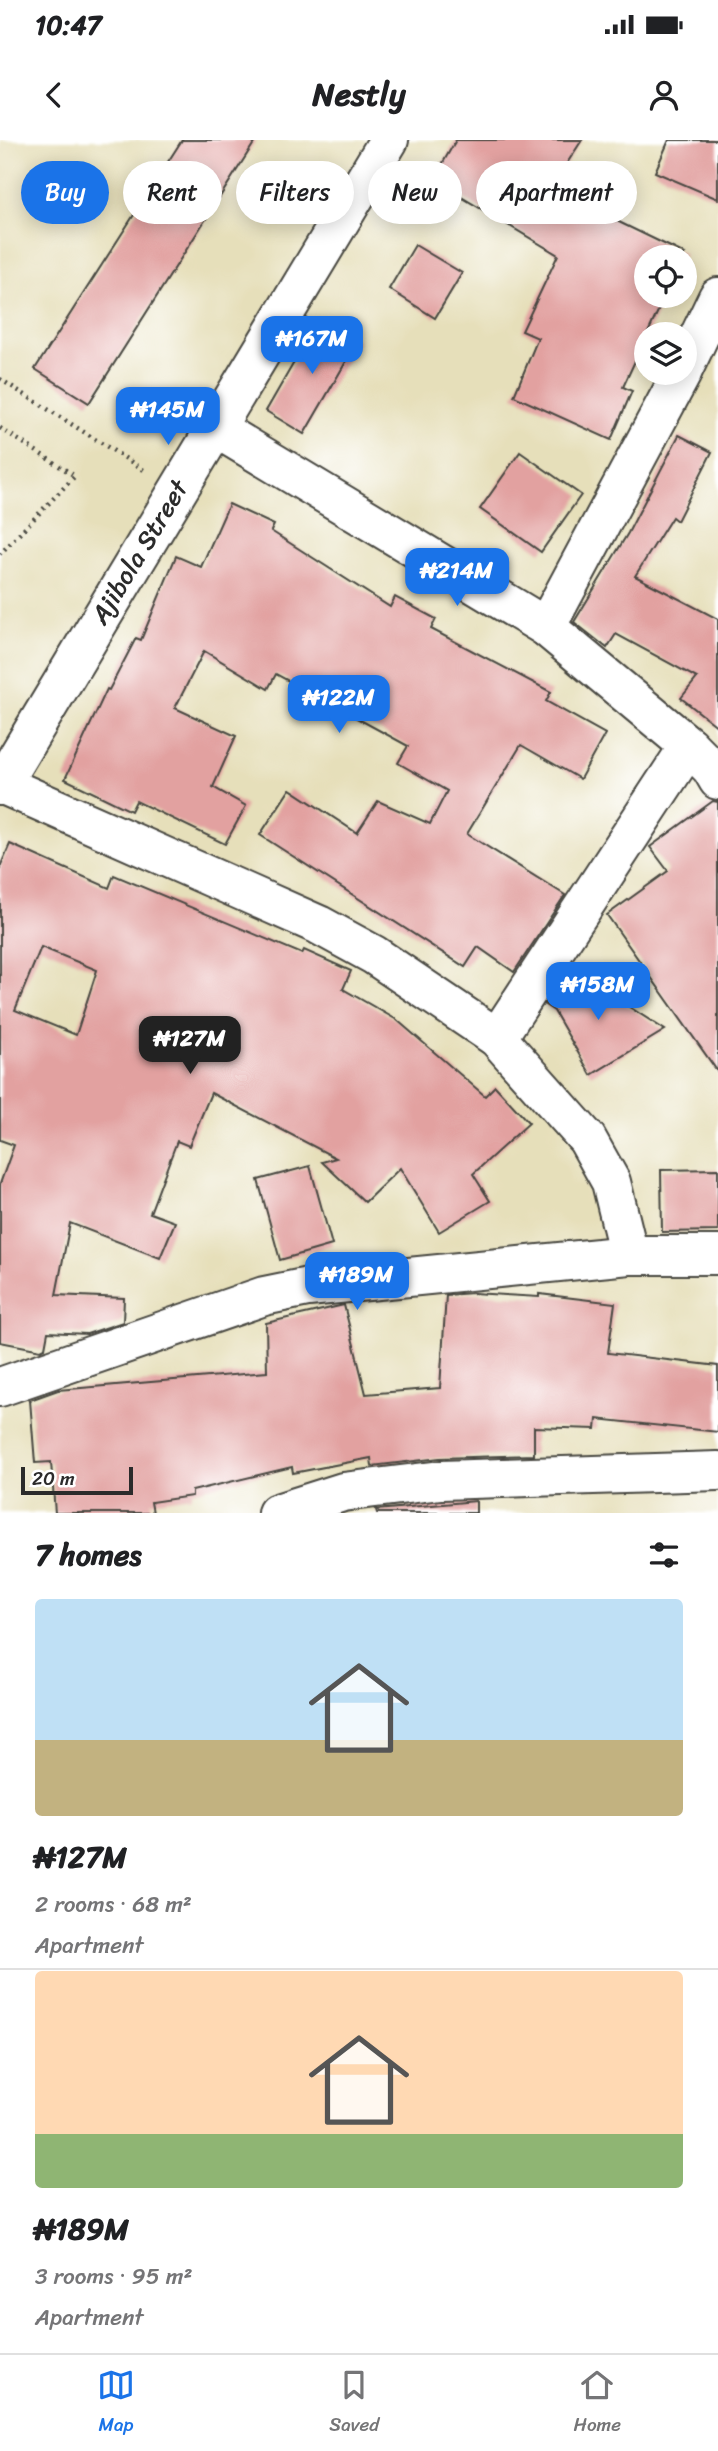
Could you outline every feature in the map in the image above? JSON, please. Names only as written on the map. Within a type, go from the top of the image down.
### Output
[{"type":"street","name":"Ajibola Street","points":[[1,785],[389,140]]},
{"type":"street","points":[[697,356],[718,296]]},
{"type":"street","points":[[546,627],[683,385]]},
{"type":"street","points":[[214,427],[546,627],[689,746],[711,768],[718,780]]},
{"type":"street","points":[[497,1038],[689,746]]},
{"type":"street","points":[[1,785],[319,925],[374,956],[497,1038],[587,1139],[611,1182],[629,1255]]},
{"type":"street","points":[[0,1387],[264,1296],[308,1287],[629,1255],[718,1255]]},
{"type":"street","points":[[277,1513],[343,1492],[441,1480],[718,1471]]},
{"type":"path","points":[[0,379],[177,490]]},
{"type":"path","points":[[0,428],[75,476],[0,554]]},
{"type":"building","points":[[182,140],[256,140],[243,161],[236,161],[236,171],[222,194],[222,161],[169,161]]},
{"type":"building","points":[[456,140],[582,140],[568,161],[476,161],[476,206],[462,197],[462,161],[444,161]]},
{"type":"building","points":[[669,140],[718,140],[718,199],[655,172]]},
{"type":"building","points":[[128,224],[203,224],[89,403],[35,369]]},
{"type":"building","points":[[506,224],[623,224],[666,245],[634,245],[634,308],[659,308],[653,322],[634,322],[634,363],[623,387],[632,391],[611,440],[514,396],[538,338],[522,331],[558,255]]},
{"type":"building","points":[[415,245],[462,273],[435,318],[389,289]]},
{"type":"building","points":[[319,319],[358,341],[304,434],[266,411]]},
{"type":"building","points":[[679,435],[712,452],[677,521],[672,517],[635,576],[718,619],[718,727],[681,698],[697,678],[616,634],[607,648],[574,622],[628,533]]},
{"type":"building","points":[[520,452],[581,495],[541,552],[480,509]]},
{"type":"building","points":[[229,504],[274,525],[271,531],[390,607],[395,597],[436,619],[431,629],[551,692],[546,701],[605,734],[580,779],[521,745],[467,834],[565,895],[514,972],[478,947],[465,967],[260,835],[290,789],[357,833],[378,801],[430,824],[447,791],[398,763],[408,746],[276,674],[268,689],[204,651],[175,708],[236,736],[213,787],[246,806],[225,844],[136,801],[131,811],[65,779],[107,689],[109,690],[136,638],[141,640],[176,556],[201,567]]},
{"type":"building","points":[[713,801],[718,802],[718,1072],[607,915],[668,871],[650,847]]},
{"type":"building","points":[[10,844],[109,888],[114,875],[302,954],[304,950],[351,971],[343,989],[397,1020],[485,1096],[495,1086],[529,1123],[473,1174],[490,1201],[439,1232],[400,1168],[365,1202],[322,1162],[336,1158],[211,1093],[189,1146],[177,1141],[150,1213],[175,1222],[160,1258],[70,1223],[56,1295],[124,1298],[123,1322],[87,1334],[48,1332],[45,1348],[41,1350],[0,1342],[0,1184],[14,1145],[0,1140],[0,867]],"holes":[[[41,947],[97,970],[76,1035],[15,1010]]]},
{"type":"building","points":[[569,968],[665,1030],[591,1075],[554,1011],[545,1005]]},
{"type":"building","points":[[310,1166],[332,1245],[280,1260],[258,1180]]},
{"type":"building","points":[[718,1169],[718,1231],[662,1232],[661,1170]]},
{"type":"building","points":[[473,1293],[539,1297],[539,1294],[615,1303],[608,1353],[718,1366],[718,1432],[597,1419],[596,1429],[534,1427],[534,1455],[440,1458],[372,1466],[371,1458],[293,1473],[292,1467],[192,1491],[192,1496],[151,1502],[153,1513],[55,1513],[51,1462],[35,1463],[30,1400],[58,1390],[267,1372],[266,1323],[344,1305],[366,1394],[440,1388],[446,1295]]},
{"type":"building","points":[[476,1501],[476,1513],[377,1513],[376,1510]]}]
